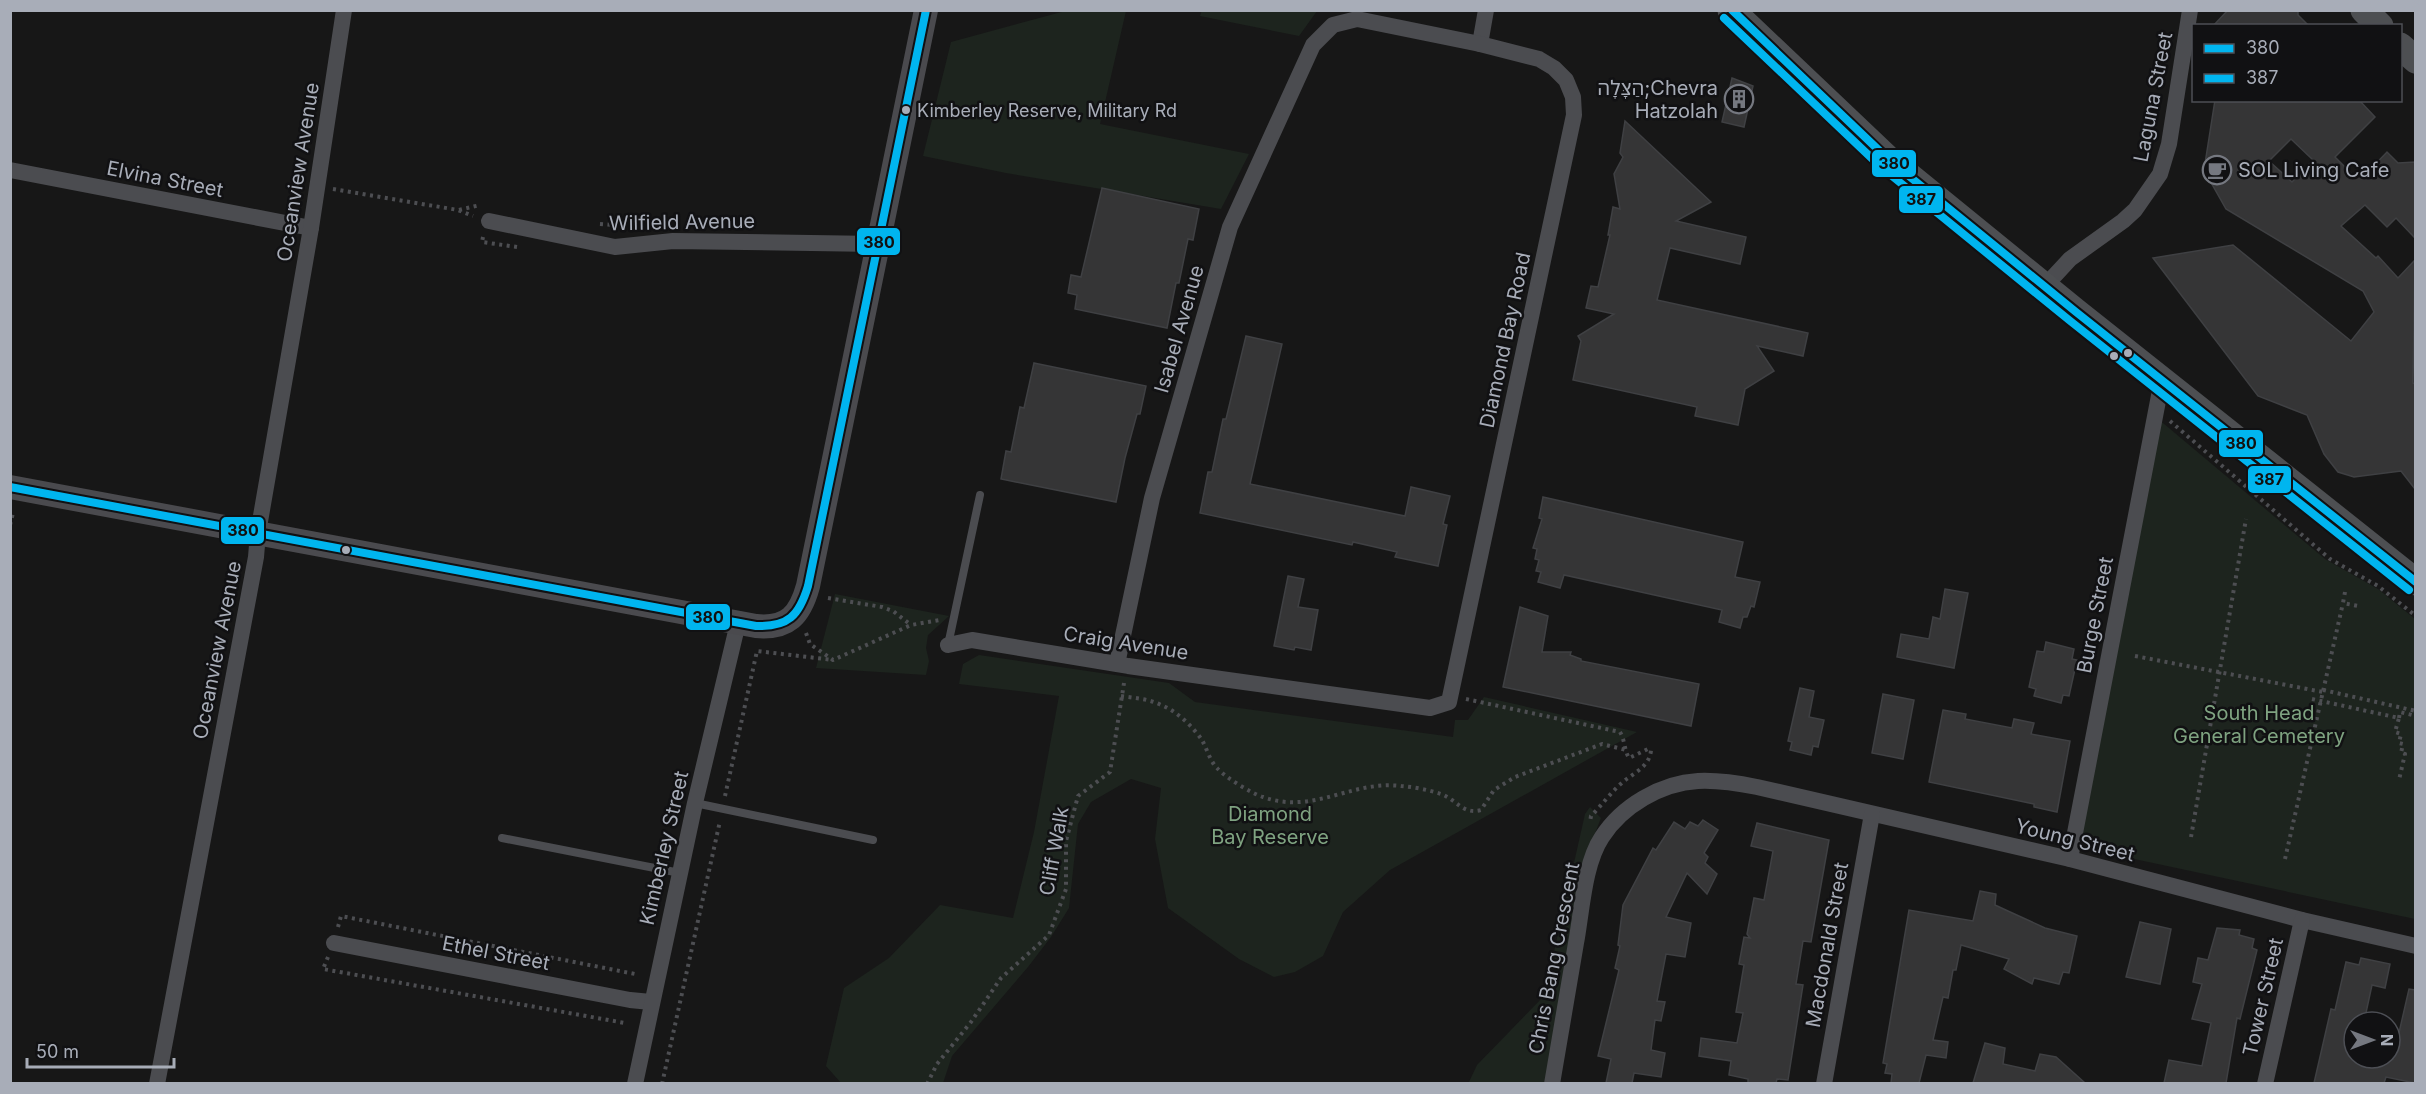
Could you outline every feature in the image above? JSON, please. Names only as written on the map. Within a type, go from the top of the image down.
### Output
[{"type":"main road","points":[[1731,10],[1887,159],[2415,582]]},
{"type":"main road","points":[[2364,10],[2377,24]]},
{"type":"main road","points":[[2402,48],[2415,60]]},
{"type":"street","name":"Oceanview Avenue","points":[[157,1083],[256,557],[258,533],[318,186],[345,10]]},
{"type":"street","points":[[10,487],[738,623],[770,627],[787,622],[798,612],[808,586],[926,10]]},
{"type":"street","points":[[1480,44],[1486,10]]},
{"type":"street","name":"Laguna Street","points":[[2045,286],[2070,259],[2135,210],[2160,174],[2169,144],[2190,10]]},
{"type":"street","name":"Diamond Bay Road","points":[[1333,25],[1357,19],[1480,44],[1539,59],[1554,68],[1566,80],[1573,97],[1574,115],[1449,702]]},
{"type":"street","name":"Isabel Avenue","points":[[1122,665],[1152,498],[1230,227],[1313,45],[1333,25]]},
{"type":"street","name":"Elvina Street","points":[[10,170],[311,228]]},
{"type":"street","name":"Wilfield Avenue","points":[[489,221],[615,247],[673,241],[877,244]]},
{"type":"street","name":"Burge Street","points":[[2070,859],[2162,380]]},
{"type":"street","name":"Kimberley Street","points":[[635,1083],[695,803],[738,623]]},
{"type":"street","name":"Craig Avenue","points":[[948,645],[972,640],[1122,665],[1430,708],[1449,702]]},
{"type":"street","name":"Chris Bang Crescent","points":[[1552,1083],[1588,872],[1601,838],[1621,815],[1643,798],[1668,787],[1696,781],[1724,781]]},
{"type":"street","name":"Young Street","points":[[1724,781],[2070,859],[2302,920],[2415,946]]},
{"type":"street","name":"Macdonald Street","points":[[1824,1083],[1872,814]]},
{"type":"street","name":"Tower Street","points":[[2265,1083],[2302,920]]},
{"type":"street","name":"Ethel Street","points":[[334,943],[630,1000],[651,1002]]},
{"type":"lane","points":[[948,645],[980,495]]},
{"type":"lane","points":[[695,803],[873,840]]},
{"type":"lane","points":[[502,838],[680,873]]},
{"type":"path","points":[[318,186],[458,210],[489,221]]},
{"type":"path","points":[[458,210],[486,203]]},
{"type":"path","points":[[593,224],[637,226]]},
{"type":"path","points":[[2166,418],[2330,559],[2378,586],[2415,616]]},
{"type":"path","points":[[10,525],[13,513]]},
{"type":"path","points":[[2191,837],[2246,519]]},
{"type":"path","points":[[2285,859],[2345,592]]},
{"type":"path","points":[[828,598],[882,607],[893,611],[911,625]]},
{"type":"path","points":[[2343,603],[2358,606]]},
{"type":"path","points":[[798,612],[810,644],[833,660]]},
{"type":"path","points":[[724,803],[757,651],[833,660],[911,625],[945,620],[948,645]]},
{"type":"path","points":[[2135,656],[2323,691],[2400,710],[2415,716]]},
{"type":"path","name":"Cliff Walk","points":[[927,1083],[937,1064],[1002,978],[1049,935],[1066,889],[1066,841],[1078,796],[1110,772],[1121,696],[1122,665]]},
{"type":"path","points":[[1121,696],[1163,705],[1193,730],[1217,769],[1249,791],[1291,804],[1304,804],[1377,786],[1400,786],[1443,795],[1466,811],[1473,812],[1481,810],[1494,790],[1515,777],[1595,746],[1609,744],[1626,750]]},
{"type":"path","points":[[1449,702],[1463,698],[1620,732],[1626,740],[1628,756],[1632,758],[1648,749],[1652,750],[1645,765],[1628,778],[1591,816],[1589,826]]},
{"type":"path","points":[[2312,699],[2399,718]]},
{"type":"path","points":[[2400,710],[2415,711]]},
{"type":"path","points":[[2399,780],[2405,754],[2401,753],[2403,744],[2399,743],[2401,734],[2395,732],[2400,710]]},
{"type":"path","points":[[662,1083],[721,814]]},
{"type":"green space","points":[[1069,10],[1126,11],[1100,124],[1249,154],[1221,209],[1006,173],[923,156],[951,42]]},
{"type":"green space","points":[[1202,10],[1317,11],[1299,36],[1200,16]]},
{"type":"green space","name":"South Head General Cemetery","points":[[2157,418],[2325,559],[2378,589],[2415,619],[2415,919],[2078,847]]},
{"type":"green space","points":[[835,594],[949,616],[928,635],[926,648],[929,661],[926,675],[816,668]]},
{"type":"green space","name":"Diamond Bay Reserve","points":[[979,655],[1169,683],[1195,702],[1453,737],[1455,720],[1468,720],[1484,697],[1637,732],[1390,870],[1343,912],[1323,956],[1295,972],[1274,977],[1239,959],[1168,908],[1155,839],[1161,788],[1131,779],[1091,802],[1078,824],[1069,908],[1028,967],[952,1056],[943,1083],[841,1083],[826,1066],[844,988],[889,958],[940,905],[1013,918],[1034,832],[1059,696],[959,684],[963,664]]},
{"type":"green space","points":[[1590,807],[1601,818],[1592,841],[1551,1083],[1468,1084],[1477,1065],[1544,996],[1585,814]]},
{"type":"building","points":[[2228,10],[2298,10],[2298,15],[2307,24],[2215,24]]},
{"type":"building","name":"הַצָּלָה;Chevra Hatzolah","points":[[1732,78],[1753,86],[1744,127],[1722,122]]},
{"type":"building","points":[[2215,102],[2361,102],[2375,117],[2335,157],[2353,175],[2364,176],[2387,152],[2398,163],[2415,162],[2415,238],[2396,218],[2387,227],[2365,205],[2341,226],[2376,258],[2378,256],[2398,278],[2415,260],[2413,383],[2415,384],[2415,489],[2401,471],[2354,477],[2338,472],[2324,454],[2307,415],[2258,396],[2153,258],[2233,245],[2351,341],[2374,312],[2363,291],[2226,209],[2204,170]],"holes":[[[2291,139],[2313,160],[2292,182],[2269,161]]]},
{"type":"building","points":[[1625,121],[1711,202],[1676,221],[1746,237],[1740,264],[1670,248],[1657,300],[1808,333],[1803,356],[1757,346],[1774,371],[1745,389],[1738,425],[1695,416],[1697,407],[1573,380],[1581,341],[1578,336],[1614,314],[1586,308],[1591,286],[1598,287],[1610,235],[1608,235],[1613,207],[1620,209],[1614,174],[1623,157],[1620,153]]},
{"type":"building","points":[[1102,188],[1199,209],[1193,240],[1188,239],[1179,283],[1176,283],[1167,328],[1075,309],[1077,295],[1068,293],[1071,275],[1081,277]]},
{"type":"building","points":[[1246,336],[1282,344],[1250,484],[1405,516],[1411,487],[1450,496],[1443,524],[1447,525],[1438,566],[1395,557],[1397,552],[1353,542],[1352,545],[1200,513],[1208,472],[1212,472],[1223,419],[1226,419]]},
{"type":"building","points":[[1034,363],[1146,386],[1140,414],[1137,414],[1125,458],[1116,502],[1001,479],[1006,451],[1011,452],[1020,407],[1024,408]]},
{"type":"building","points":[[1543,497],[1743,542],[1735,577],[1760,582],[1754,607],[1751,606],[1747,617],[1743,617],[1740,628],[1719,622],[1722,610],[1564,575],[1560,588],[1538,582],[1541,572],[1536,571],[1539,560],[1535,559],[1537,549],[1533,548],[1542,519],[1539,518]]},
{"type":"building","points":[[1288,576],[1304,579],[1298,607],[1318,610],[1311,650],[1295,647],[1294,650],[1274,646]]},
{"type":"building","points":[[1945,589],[1968,593],[1954,668],[1897,657],[1901,634],[1929,639],[1933,617],[1940,619]]},
{"type":"building","points":[[1520,607],[1548,616],[1542,652],[1571,652],[1570,655],[1581,661],[1699,684],[1691,726],[1503,687]]},
{"type":"building","points":[[2046,642],[2074,649],[2072,659],[2077,660],[2069,696],[2063,695],[2061,703],[2034,696],[2036,689],[2029,687],[2037,651],[2044,652]]},
{"type":"building","points":[[1800,688],[1814,691],[1809,717],[1824,720],[1818,747],[1813,746],[1811,755],[1790,750],[1792,742],[1788,741]]},
{"type":"building","points":[[1883,694],[1914,700],[1903,759],[1872,753]]},
{"type":"building","points":[[1943,710],[1966,714],[1965,719],[2012,728],[2014,719],[2034,723],[2031,734],[2070,741],[2057,812],[2034,807],[2034,804],[1929,782]]},
{"type":"building","points":[[1703,820],[1718,830],[1704,853],[1708,857],[1705,863],[1717,874],[1707,894],[1687,873],[1666,917],[1691,923],[1685,957],[1666,954],[1657,1001],[1665,1002],[1661,1021],[1655,1020],[1651,1050],[1665,1053],[1661,1077],[1634,1073],[1632,1083],[1606,1083],[1611,1059],[1598,1056],[1619,970],[1615,968],[1620,946],[1618,945],[1623,905],[1653,848],[1656,850],[1674,822],[1685,829],[1690,822],[1698,826]]},
{"type":"building","points":[[1757,823],[1829,840],[1811,942],[1803,941],[1796,984],[1803,985],[1788,1080],[1777,1079],[1776,1083],[1748,1083],[1748,1079],[1729,1075],[1731,1061],[1699,1056],[1701,1038],[1737,1043],[1743,1013],[1736,1012],[1744,965],[1739,964],[1744,937],[1750,938],[1747,934],[1754,898],[1764,900],[1773,851],[1751,846]]},
{"type":"building","points":[[1980,891],[1996,894],[1995,905],[2045,928],[2077,936],[2069,973],[2063,972],[2059,984],[2034,978],[2032,984],[2004,969],[2009,959],[1961,945],[1956,970],[1953,970],[1948,998],[1943,997],[1933,1040],[1948,1042],[1946,1058],[1926,1055],[1919,1083],[1891,1083],[1892,1074],[1885,1073],[1887,1064],[1883,1063],[1909,910],[1973,921]]},
{"type":"building","points":[[2140,922],[2171,929],[2160,984],[2126,977]]},
{"type":"building","points":[[2217,928],[2240,930],[2239,935],[2254,939],[2252,948],[2257,950],[2240,1019],[2237,1018],[2226,1083],[2164,1083],[2169,1060],[2202,1066],[2211,1023],[2192,1019],[2202,984],[2193,982],[2198,958],[2208,960]]},
{"type":"building","points":[[2361,958],[2390,964],[2385,988],[2372,985],[2367,1010],[2342,1010],[2342,1070],[2402,1070],[2402,1020],[2409,989],[2415,990],[2415,1083],[2386,1077],[2384,1083],[2314,1083],[2331,1009],[2335,1010],[2346,962],[2359,965]]},
{"type":"building","points":[[1985,1043],[2005,1048],[2003,1064],[2035,1071],[2040,1054],[2056,1057],[2085,1083],[1973,1083]]},
{"type":"transit line","name":"380","points":[[10,487],[756,626],[784,622],[791,618],[801,605],[808,586],[926,10]]},
{"type":"transit line","name":"380","points":[[1732,10],[1888,159],[2076,312],[2416,582]]},
{"type":"transit line","name":"387","points":[[1724,18],[1881,167],[2069,320],[2409,590]]},
{"type":"place","name":"הַצָּלָה;Chevra Hatzolah","points":[[1739,99]]},
{"type":"place","name":"Kimberley Reserve, Military Rd","points":[[906,110]]},
{"type":"place","name":"SOL Living Cafe","points":[[2217,170]]}]
